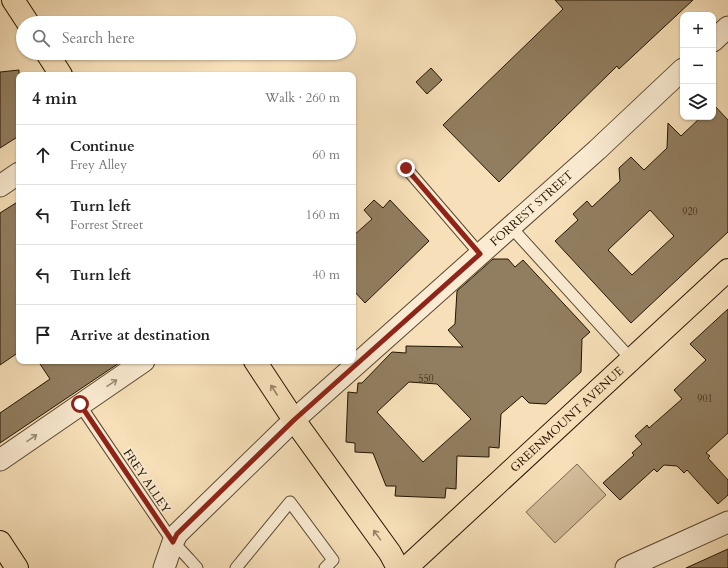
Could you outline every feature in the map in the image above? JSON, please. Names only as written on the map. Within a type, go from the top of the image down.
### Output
[{"type":"main road","points":[[13,0],[23,16]]},
{"type":"main road","points":[[51,60],[59,72]]},
{"type":"main road","name":"GREENMOUNT AVENUE","points":[[406,568],[728,270]]},
{"type":"main road","points":[[257,364],[294,420],[390,553],[398,568]]},
{"type":"main road","points":[[0,542],[17,568]]},
{"type":"street","points":[[716,38],[728,27]]},
{"type":"street","name":"FORREST STREET","points":[[164,568],[177,534],[294,420],[597,150],[680,72]]},
{"type":"street","points":[[0,186],[16,175]]},
{"type":"street","points":[[0,460],[140,364]]},
{"type":"street","points":[[626,568],[728,522]]},
{"type":"lane","points":[[406,168],[480,254]]},
{"type":"lane","points":[[510,226],[631,359]]},
{"type":"lane","name":"FREY ALLEY","points":[[80,404],[173,542],[197,568]]},
{"type":"lane","points":[[236,568],[290,502],[333,560],[325,568]]},
{"type":"shaded area","points":[[577,464],[606,495],[555,543],[526,512]]},
{"type":"building","points":[[555,0],[693,0],[619,69],[617,66],[499,182],[443,125],[563,9]]},
{"type":"building","points":[[431,68],[442,80],[427,94],[416,82]]},
{"type":"building","points":[[19,70],[19,72],[16,72],[16,138],[0,148],[0,72]]},
{"type":"building","points":[[716,107],[728,120],[728,232],[631,323],[555,241],[578,220],[573,214],[587,201],[592,207],[620,181],[619,168],[631,157],[644,170],[667,148],[668,123],[681,136],[698,120],[716,120]],"holes":[[[650,210],[674,236],[632,275],[608,250]]]},
{"type":"building","points":[[374,200],[383,208],[390,200],[429,241],[365,303],[356,293],[356,233],[372,219],[364,210]]},
{"type":"building","points":[[16,203],[16,354],[0,365],[0,213]]},
{"type":"building","points":[[493,259],[508,259],[515,267],[523,260],[590,332],[582,339],[581,372],[546,404],[529,403],[522,396],[501,414],[499,448],[489,447],[489,457],[457,456],[456,489],[446,488],[445,498],[395,496],[396,486],[386,486],[373,453],[355,452],[355,443],[346,442],[348,392],[357,393],[358,383],[362,383],[392,352],[406,353],[406,346],[463,347],[448,330],[455,324],[457,291]],"holes":[[[409,382],[437,384],[471,419],[423,462],[377,412]]]},
{"type":"building","points":[[728,309],[728,433],[706,453],[710,456],[708,458],[728,480],[728,495],[718,504],[687,470],[684,473],[677,466],[664,465],[657,472],[654,469],[620,500],[603,483],[634,455],[632,453],[642,444],[635,436],[647,425],[649,428],[682,399],[674,390],[706,360],[690,344]]},
{"type":"building","points":[[40,364],[118,364],[0,443],[0,413],[50,379]]},
{"type":"building","points":[[728,549],[728,568],[686,568]]},
{"type":"route","points":[[80,404],[173,542],[177,534],[294,420],[480,254],[406,168]]}]
